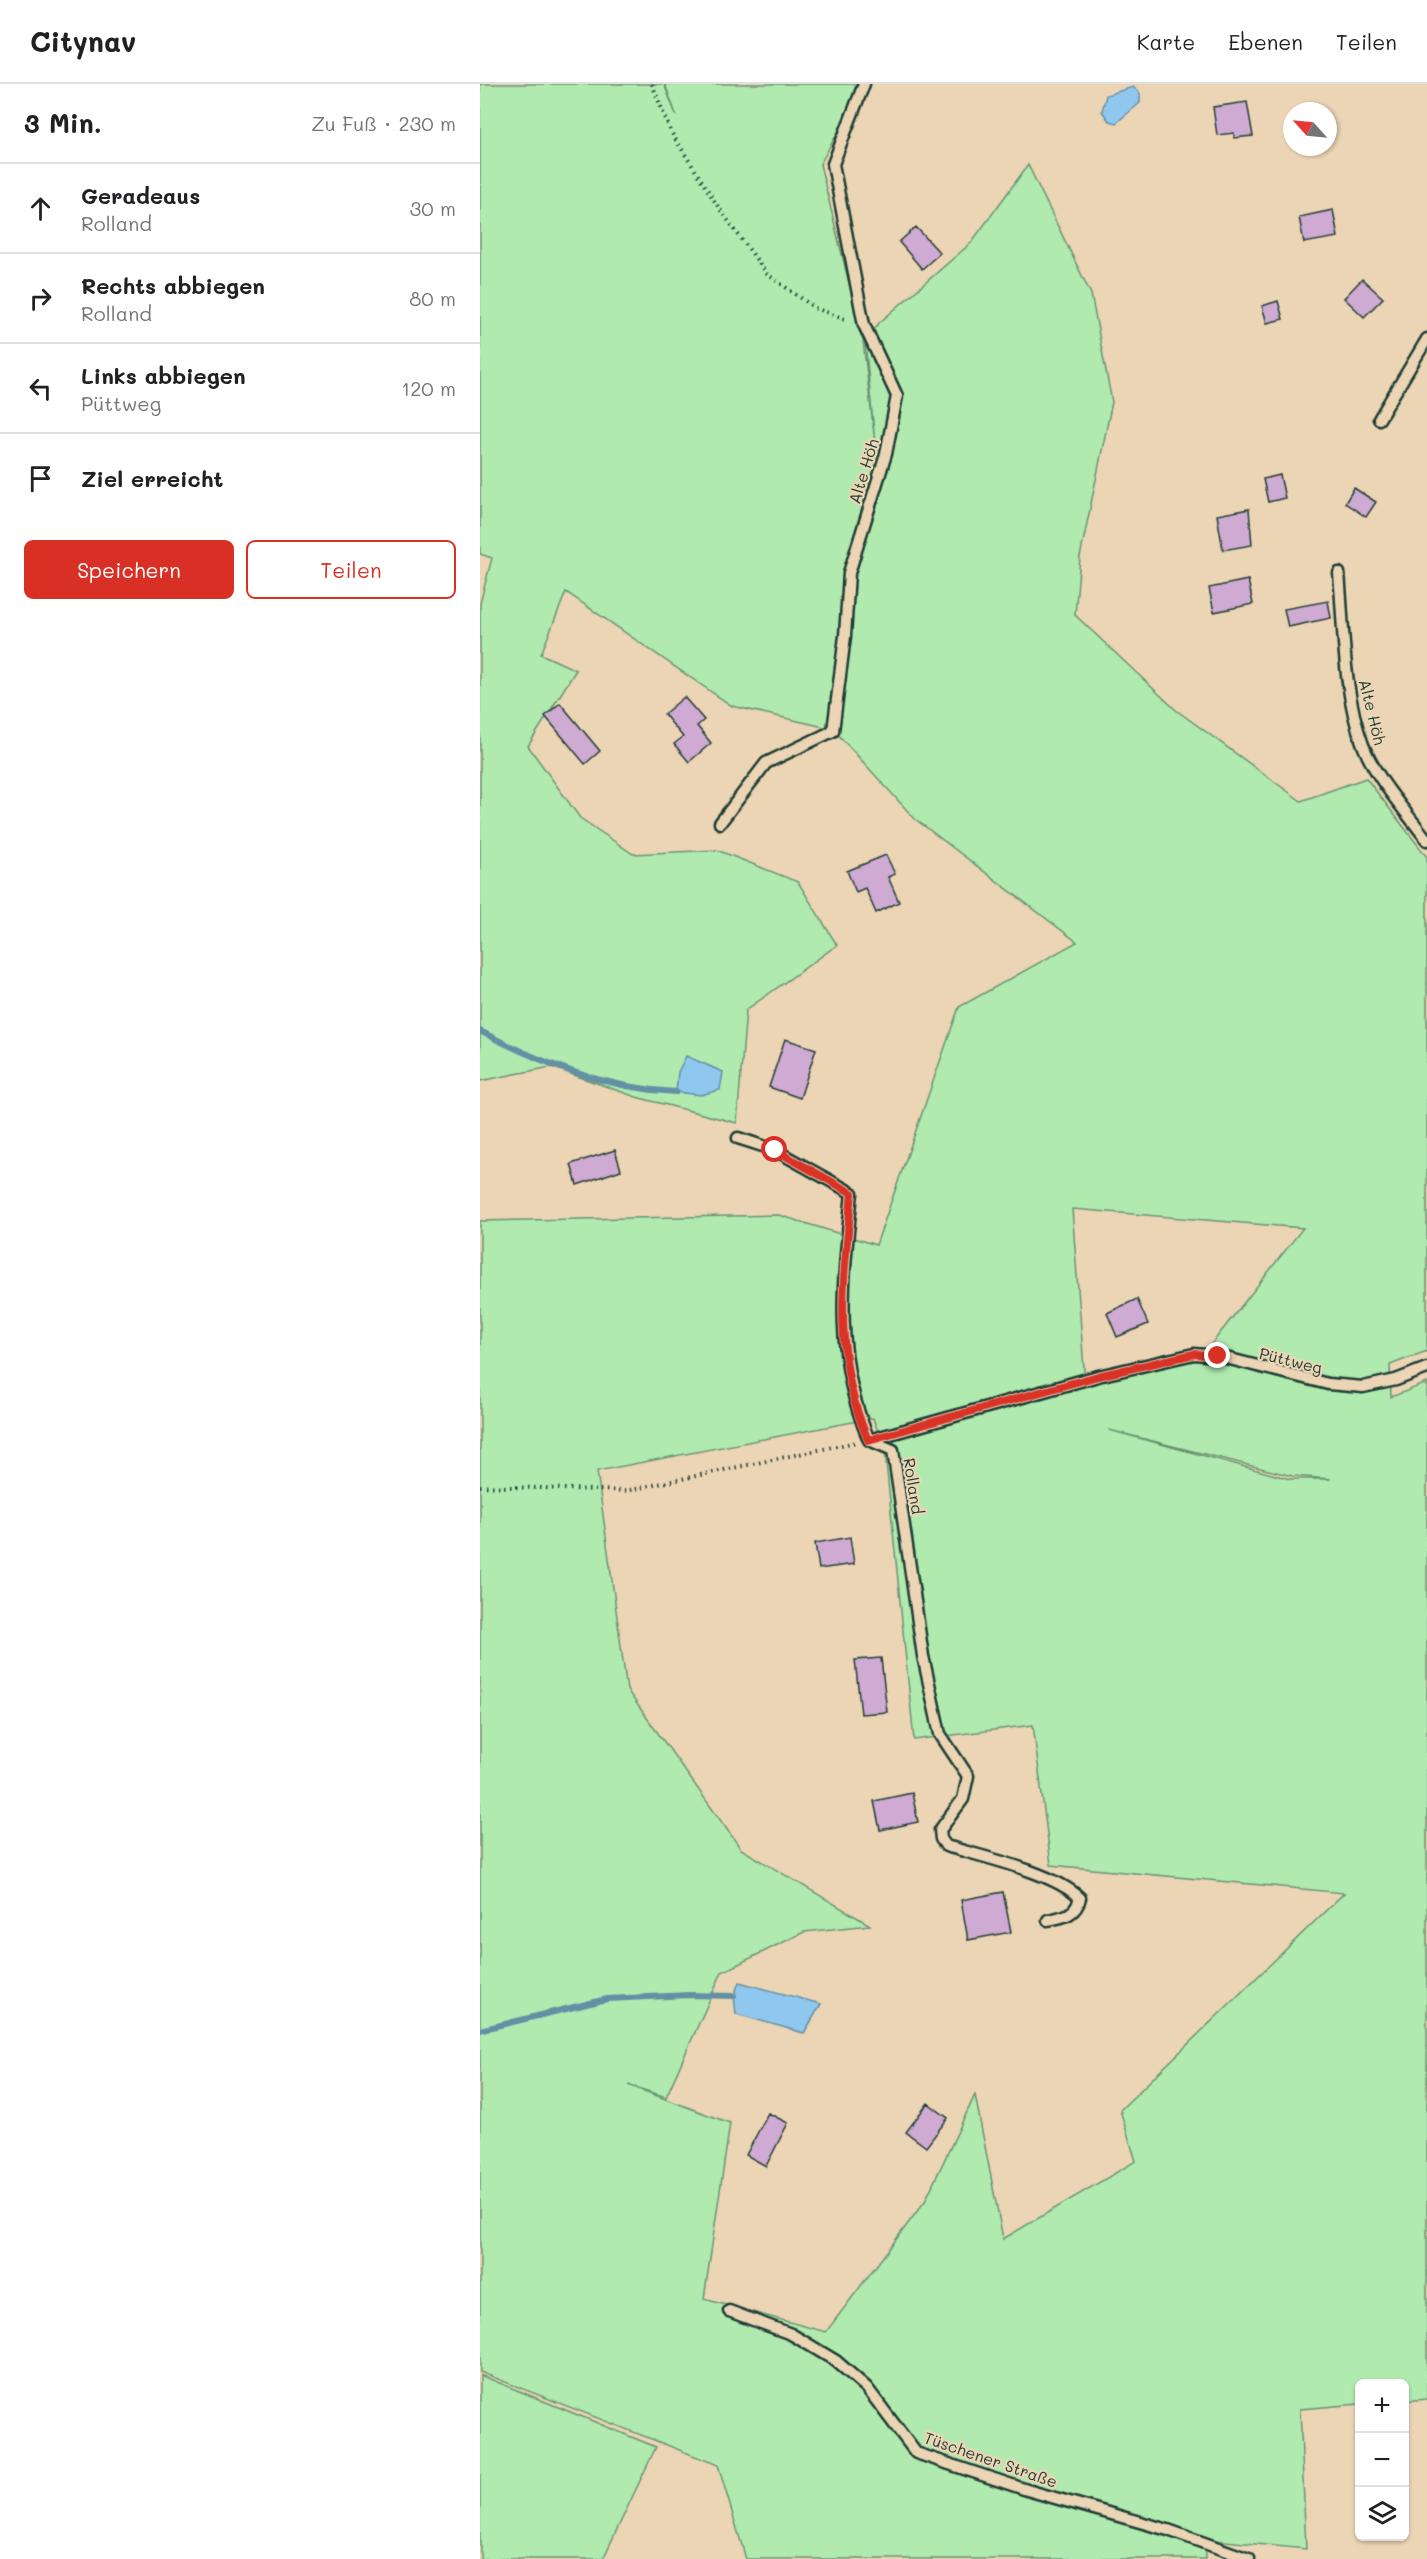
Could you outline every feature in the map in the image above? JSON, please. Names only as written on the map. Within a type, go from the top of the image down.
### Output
[{"type":"lane","name":"Alte Höh","points":[[720,823],[766,763],[832,731],[845,636],[849,573],[886,454],[897,396],[864,325],[833,164],[864,84]]},
{"type":"lane","points":[[1379,419],[1427,339]]},
{"type":"lane","name":"Alte Höh","points":[[1339,573],[1349,676],[1363,746],[1384,783],[1427,840]]},
{"type":"lane","points":[[738,1138],[775,1150],[852,1193],[842,1296],[842,1336],[847,1376],[858,1416],[868,1440]]},
{"type":"lane","name":"Püttweg","points":[[868,1440],[1098,1376],[1194,1354],[1218,1356],[1328,1384],[1363,1387],[1396,1380],[1427,1368]]},
{"type":"lane","name":"Rolland","points":[[868,1440],[893,1450],[923,1656],[940,1734],[968,1776],[963,1798],[940,1830],[940,1839],[946,1846],[1047,1878],[1071,1889],[1080,1898],[1078,1906],[1070,1916],[1048,1920]]},
{"type":"lane","name":"Tüschener Straße","points":[[729,2311],[791,2334],[836,2361],[867,2388],[916,2453],[1027,2490],[1168,2530],[1249,2559]]},
{"type":"path","points":[[651,84],[671,132],[719,208],[766,274],[815,308],[864,325]]},
{"type":"path","points":[[480,1486],[625,1491],[868,1440]]},
{"type":"green space","points":[[480,84],[664,84],[677,117],[665,84],[865,84],[820,164],[863,341],[875,443],[865,342],[879,323],[971,243],[1028,165],[1091,294],[1112,402],[1080,557],[1075,615],[1176,710],[1301,801],[1366,778],[1427,857],[1427,1351],[1390,1365],[1391,1397],[1427,1383],[1427,2399],[1409,2401],[1409,2379],[1355,2379],[1355,2404],[1300,2409],[1306,2549],[1204,2539],[1205,2559],[746,2559],[718,2465],[480,2372],[480,1221],[779,1215],[876,1245],[959,1007],[1077,942],[915,819],[833,729],[732,706],[566,592],[541,654],[576,670],[528,746],[580,818],[633,854],[717,850],[798,882],[837,945],[746,1010],[737,1123],[636,1097],[551,1067],[480,1081],[480,603],[492,558],[480,554]],"holes":[[[1072,1209],[1303,1228],[1209,1347],[1085,1382]],[[873,1418],[885,1452],[914,1740],[1033,1725],[1051,1865],[1344,1893],[1120,2110],[1136,2161],[1003,2239],[975,2095],[925,2201],[826,2332],[704,2299],[730,2123],[628,2085],[666,2097],[722,1972],[804,1932],[870,1925],[741,1849],[627,1690],[597,1471]],[[1109,1430],[1292,1476],[1331,1479],[1290,1479]]]},
{"type":"green space","points":[[480,2375],[656,2447],[603,2559],[480,2559]]},
{"type":"water","points":[[1133,87],[1140,93],[1140,103],[1116,123],[1109,121],[1102,111],[1106,95]]},
{"type":"water","points":[[686,1056],[723,1072],[720,1090],[701,1095],[676,1092],[678,1072]]},
{"type":"water","points":[[739,1982],[821,2004],[804,2033],[736,2014],[734,1996]]},
{"type":"building","points":[[1247,102],[1253,136],[1234,138],[1234,133],[1217,135],[1213,107]]},
{"type":"building","points":[[1333,210],[1338,237],[1304,243],[1299,217]]},
{"type":"building","points":[[916,227],[940,253],[922,269],[899,242]]},
{"type":"building","points":[[1362,279],[1383,298],[1364,317],[1344,298]]},
{"type":"building","points":[[1278,301],[1283,319],[1267,323],[1262,306]]},
{"type":"building","points":[[1280,475],[1285,498],[1268,502],[1263,479]]},
{"type":"building","points":[[1354,488],[1376,502],[1366,517],[1345,503]]},
{"type":"building","points":[[1249,509],[1252,545],[1223,550],[1217,515]]},
{"type":"building","points":[[1248,580],[1253,604],[1214,612],[1209,588]]},
{"type":"building","points":[[1328,601],[1331,618],[1288,627],[1284,609]]},
{"type":"building","points":[[684,697],[704,720],[697,726],[711,743],[689,762],[674,744],[683,737],[664,714]]},
{"type":"building","points":[[560,703],[600,751],[585,764],[545,716]]},
{"type":"building","points":[[886,855],[895,874],[888,877],[899,902],[876,913],[865,888],[856,892],[847,871]]},
{"type":"building","points":[[785,1039],[816,1049],[800,1098],[769,1087]]},
{"type":"building","points":[[615,1150],[621,1170],[577,1185],[571,1164]]},
{"type":"building","points":[[1137,1299],[1148,1324],[1117,1337],[1107,1313]]},
{"type":"building","points":[[850,1537],[854,1564],[819,1569],[815,1543]]},
{"type":"building","points":[[881,1658],[887,1712],[861,1714],[855,1660]]},
{"type":"building","points":[[912,1793],[918,1822],[880,1830],[874,1801]]},
{"type":"building","points":[[1003,1892],[1011,1932],[968,1940],[961,1900]]},
{"type":"building","points":[[928,2103],[948,2118],[926,2147],[906,2132]]},
{"type":"building","points":[[768,2113],[788,2123],[766,2166],[746,2155]]},
{"type":"waterway","points":[[480,1031],[551,1064],[599,1080],[649,1090],[676,1092]]},
{"type":"waterway","points":[[480,2030],[607,1999],[689,1995],[734,1996]]},
{"type":"route","points":[[775,1150],[852,1193],[842,1296],[842,1336],[847,1376],[858,1416],[868,1440],[1098,1376],[1194,1354],[1218,1356]]}]
